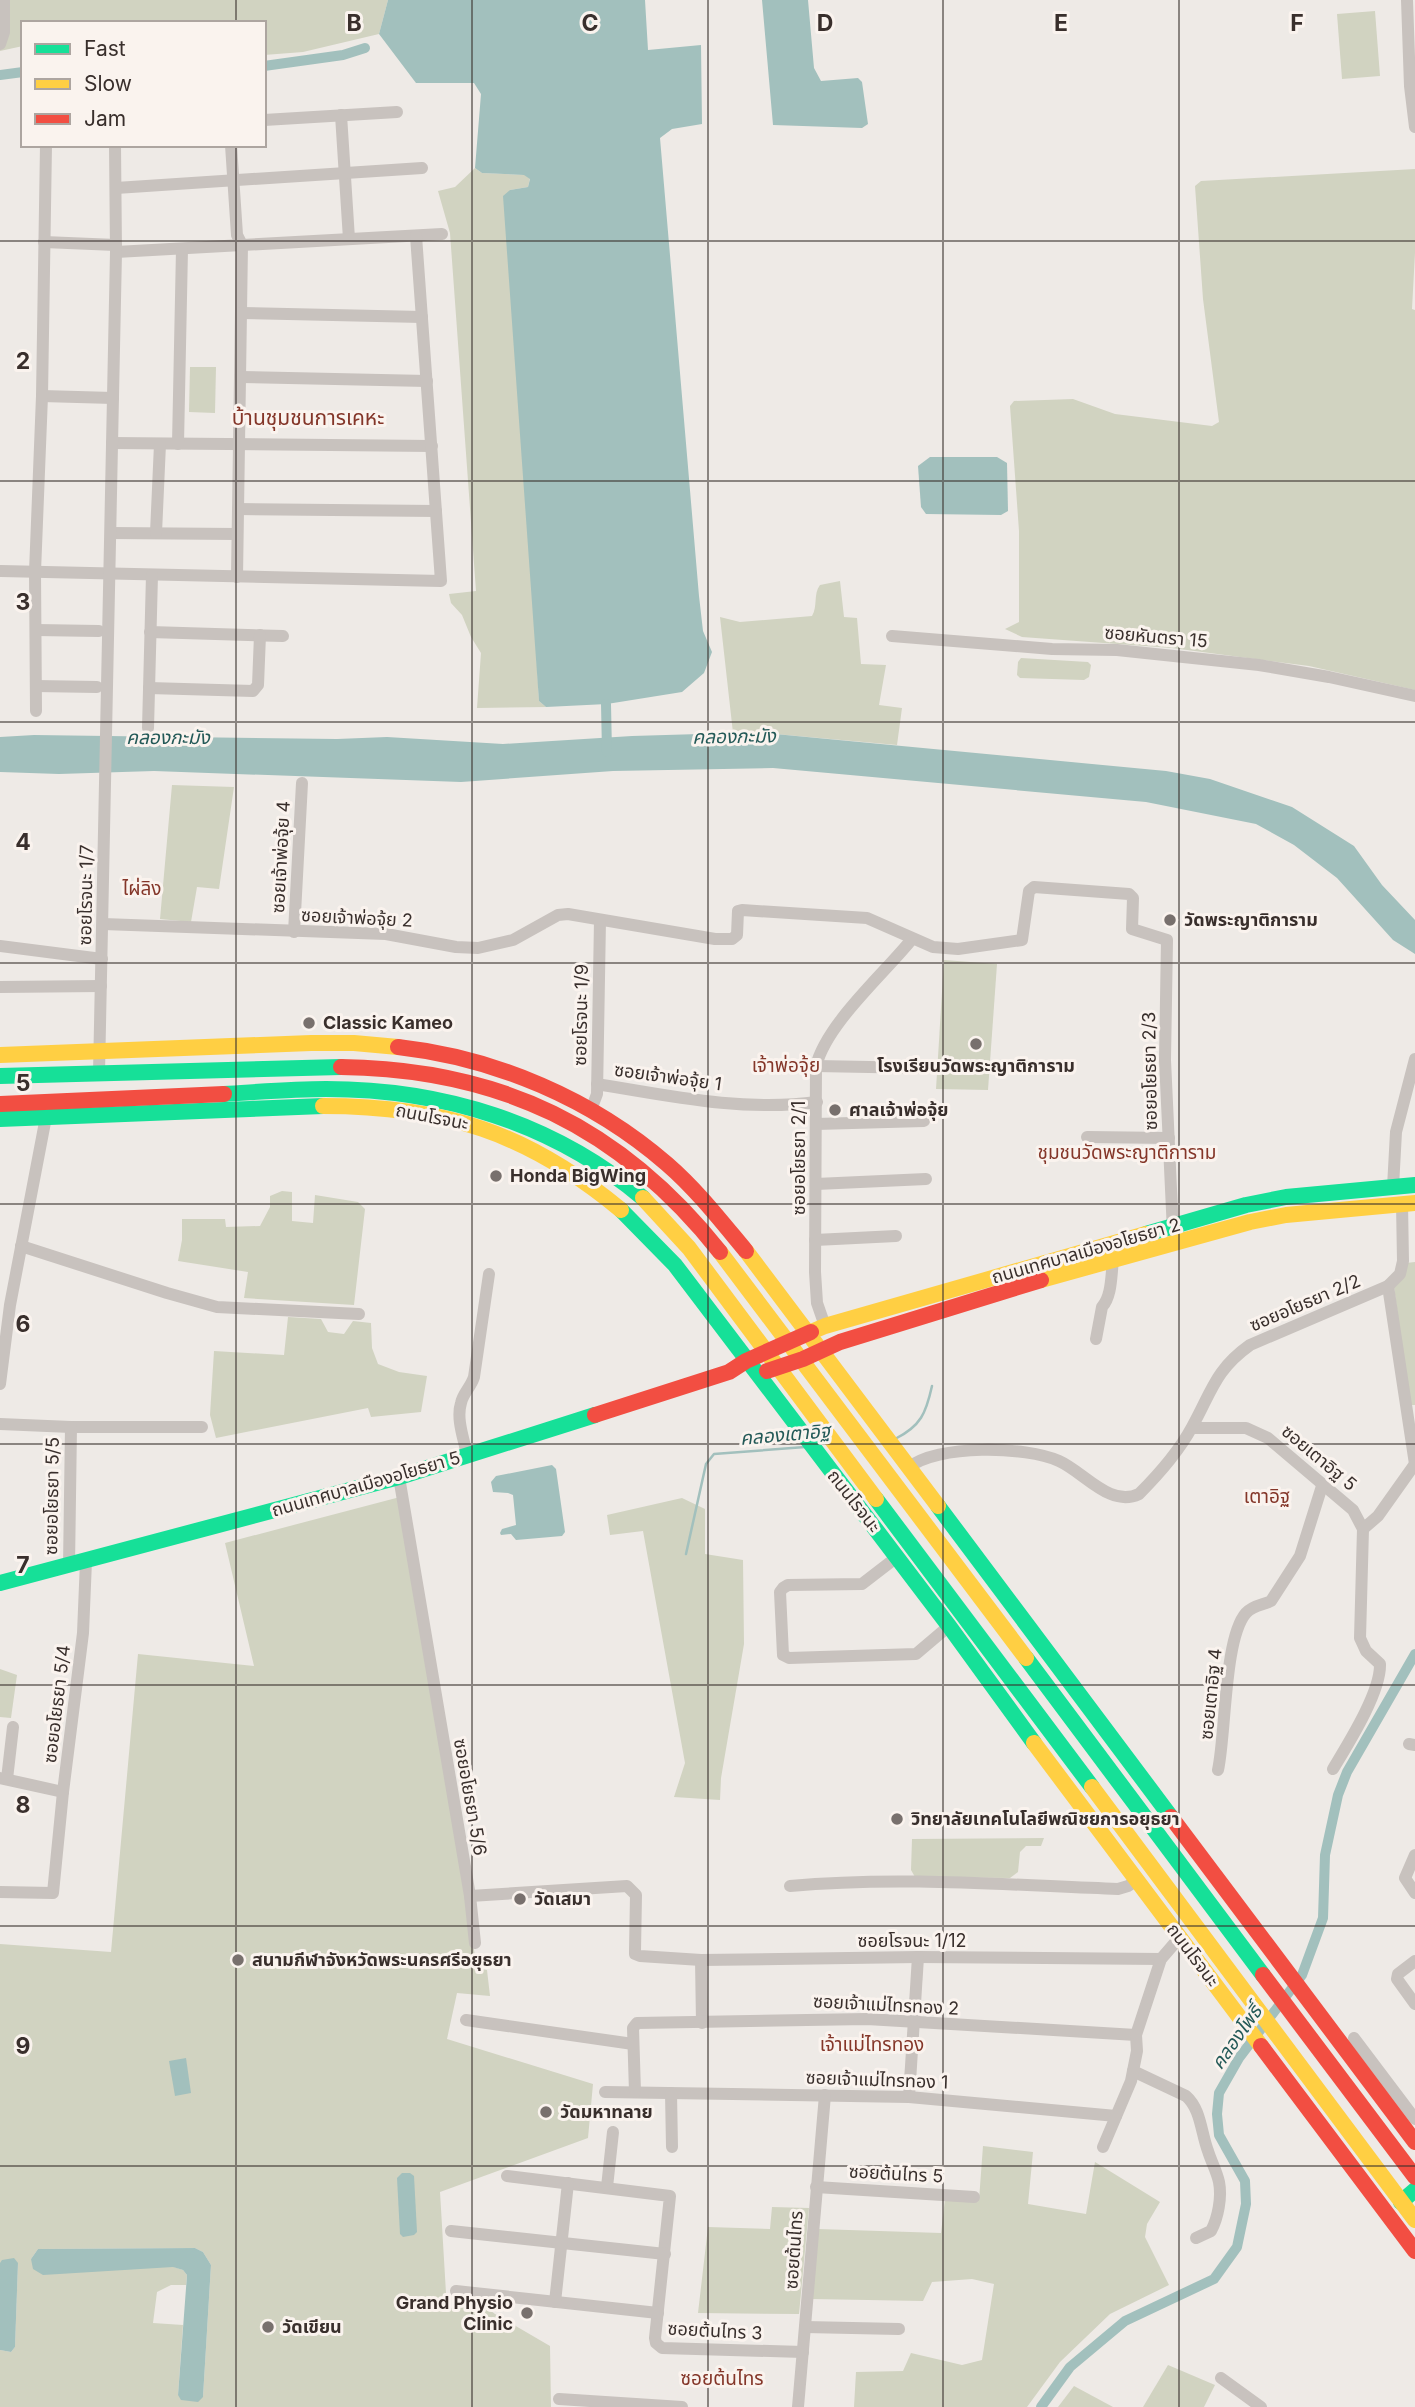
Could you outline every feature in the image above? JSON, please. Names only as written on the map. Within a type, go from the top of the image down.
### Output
[{"type":"main road","points":[[0,1055],[340,1043],[398,1046],[444,1054],[507,1072],[559,1093],[591,1110],[640,1143],[684,1180],[748,1253],[1415,2142]]},
{"type":"main road","points":[[0,1076],[360,1065],[432,1073],[517,1096],[556,1113],[617,1150],[668,1194],[709,1240],[803,1359],[1415,2177]]},
{"type":"main road","points":[[68,1074],[68,1101]]},
{"type":"main road","name":"ถนนโรจนะ","points":[[0,1104],[375,1089],[459,1102],[532,1127],[574,1149],[643,1198],[689,1248],[1415,2220]]},
{"type":"main road","name":"ถนนโรจนะ","points":[[0,1119],[372,1106],[432,1113],[485,1129],[546,1155],[566,1167],[632,1218],[675,1265],[758,1374],[1415,2251]]},
{"type":"main road","name":"ถนนเทศบาลเมืองอโยธยา 2","points":[[766,1353],[825,1326],[1247,1205],[1286,1197],[1415,1185]]},
{"type":"main road","name":"ถนนเทศบาลเมืองอโยธยา 2","points":[[777,1368],[821,1350],[1064,1273],[1250,1222],[1286,1215],[1408,1204]]},
{"type":"main road","name":"ถนนเทศบาลเมืองอโยธยา 5","points":[[0,1583],[399,1477],[729,1372],[766,1353]]},
{"type":"main road","name":"ถนนเทศบาลเมืองอโยธยา 5","points":[[729,1372],[758,1374],[777,1368]]},
{"type":"main road","points":[[1015,1642],[1030,1631]]},
{"type":"main road","points":[[977,1667],[993,1656]]},
{"type":"main road","points":[[1401,2202],[1415,2190]]},
{"type":"street","points":[[0,44],[4,32],[4,0]]},
{"type":"street","points":[[1407,0],[1409,86],[1415,123]]},
{"type":"street","points":[[266,120],[397,112]]},
{"type":"street","points":[[341,115],[349,239]]},
{"type":"street","points":[[36,711],[35,572],[42,396],[46,147]]},
{"type":"street","name":"ซอยโรจนะ 1/7","points":[[99,1073],[116,147]]},
{"type":"street","points":[[231,147],[237,234],[242,245],[237,577]]},
{"type":"street","points":[[116,188],[422,168]]},
{"type":"street","points":[[44,242],[116,248],[182,249],[442,234]]},
{"type":"street","points":[[1,571],[441,582],[416,236]]},
{"type":"street","points":[[178,444],[182,249]]},
{"type":"street","points":[[241,313],[422,317]]},
{"type":"street","points":[[240,377],[427,381]]},
{"type":"street","points":[[42,396],[113,398]]},
{"type":"street","points":[[112,443],[432,446]]},
{"type":"street","points":[[156,533],[160,444]]},
{"type":"street","points":[[238,509],[436,511]]},
{"type":"street","points":[[111,533],[237,534]]},
{"type":"street","points":[[148,728],[152,575]]},
{"type":"street","points":[[36,630],[99,631]]},
{"type":"street","points":[[150,632],[284,636]]},
{"type":"street","points":[[149,688],[253,691],[258,685],[260,635]]},
{"type":"street","name":"ซอยหันตรา 15","points":[[892,636],[1052,649],[1116,650],[1259,665],[1415,696]]},
{"type":"street","points":[[36,686],[97,687]]},
{"type":"street","name":"ซอยเจ้าพ่อจุ้ย 4","points":[[294,932],[302,783]]},
{"type":"street","name":"ซอยอโยธยา 2/3","points":[[912,939],[933,947],[958,949],[1022,940],[1029,891],[1034,887],[1132,895],[1132,929],[1167,940],[1165,1060],[1173,1244]]},
{"type":"street","name":"ซอยเจ้าพ่อจุ้ย 2","points":[[103,924],[386,934],[456,947],[478,948],[513,940],[558,915],[568,914],[727,939],[735,938],[740,910],[867,918],[912,939]]},
{"type":"street","name":"ซอยโรจนะ 1/9","points":[[591,1110],[597,1094],[600,920]]},
{"type":"street","name":"ซอยอโยธยา 2/1","points":[[825,1326],[817,1303],[816,1066],[824,1045],[857,1001],[912,939]]},
{"type":"street","points":[[0,946],[102,959]]},
{"type":"street","points":[[0,987],[101,986]]},
{"type":"street","points":[[1393,1186],[1396,1132],[1415,1059]]},
{"type":"street","points":[[816,1066],[922,1068]]},
{"type":"street","name":"ซอยเจ้าพ่อจุ้ย 1","points":[[597,1084],[739,1104],[791,1106],[817,1102]]},
{"type":"street","points":[[0,1384],[20,1246],[30,1208],[46,1117]]},
{"type":"street","points":[[816,1124],[924,1121]]},
{"type":"street","points":[[1087,1137],[1169,1138]]},
{"type":"street","points":[[816,1184],[926,1179]]},
{"type":"street","name":"ซอยอโยธยา 2/2","points":[[908,1468],[927,1456],[958,1450],[1037,1455],[1072,1467],[1111,1495],[1130,1498],[1139,1494],[1192,1428],[1224,1366],[1233,1357],[1251,1345],[1388,1286],[1400,1274],[1409,1260],[1408,1204]]},
{"type":"street","points":[[815,1240],[896,1236]]},
{"type":"street","points":[[20,1246],[217,1307],[359,1314]]},
{"type":"street","points":[[1096,1339],[1114,1261]]},
{"type":"street","points":[[467,1455],[459,1414],[461,1400],[471,1387],[474,1377],[488,1274]]},
{"type":"street","points":[[1333,1769],[1351,1741],[1378,1682],[1380,1671],[1380,1664],[1366,1651],[1360,1638],[1363,1530],[1378,1516],[1415,1464],[1388,1286]]},
{"type":"street","points":[[0,1424],[202,1427]]},
{"type":"street","name":"ซอยอโยธยา 5/5","points":[[69,1566],[71,1427]]},
{"type":"street","name":"ซอยเตาอิฐ 5","points":[[1192,1428],[1230,1427],[1254,1431],[1268,1438],[1353,1510],[1363,1530]]},
{"type":"street","name":"ซอยอโยธยา 5/6","points":[[399,1477],[470,1896],[475,1943]]},
{"type":"street","name":"ซอยเตาอิฐ 4","points":[[1218,1770],[1223,1748],[1232,1648],[1237,1630],[1246,1613],[1257,1605],[1271,1601],[1300,1556],[1322,1486]]},
{"type":"street","points":[[897,1558],[862,1584],[788,1585],[783,1588],[780,1592],[783,1655],[789,1658],[916,1654],[949,1626]]},
{"type":"street","name":"ซอยอโยธยา 5/4","points":[[0,1892],[53,1894],[62,1792],[83,1633],[86,1562]]},
{"type":"street","points":[[13,1727],[3,1779],[62,1792]]},
{"type":"street","points":[[1415,1855],[1406,1875],[1406,1882],[1415,1893]]},
{"type":"street","points":[[790,1886],[827,1883],[952,1883],[1118,1889],[1138,1880]]},
{"type":"street","name":"ซอยโรจนะ 1/12","points":[[470,1896],[627,1886],[636,1895],[635,1954],[640,1956],[701,1960],[918,1957],[1161,1959]]},
{"type":"street","points":[[1103,2147],[1133,2071],[1137,2051],[1136,2035],[1161,1959],[1180,1937]]},
{"type":"street","points":[[909,2096],[918,1957]]},
{"type":"street","points":[[701,1960],[702,2024]]},
{"type":"street","points":[[1415,1961],[1398,1973],[1397,1979],[1415,2004]]},
{"type":"street","name":"ซอยเจ้าแม่ไทรทอง 2","points":[[633,2045],[634,2025],[848,2019],[1136,2035]]},
{"type":"street","points":[[466,2020],[633,2045],[635,2092]]},
{"type":"street","points":[[1354,2038],[1415,2119]]},
{"type":"street","points":[[1133,2071],[1186,2096],[1192,2101],[1197,2113],[1219,2182],[1220,2200],[1211,2231],[1196,2238]]},
{"type":"street","name":"ซอยเจ้าแม่ไทรทอง 1","points":[[605,2092],[909,2096],[1116,2116]]},
{"type":"street","points":[[671,2093],[672,2147]]},
{"type":"street","name":"ซอยต้นไทร","points":[[798,2407],[825,2095]]},
{"type":"street","points":[[607,2187],[614,2132]]},
{"type":"street","points":[[456,2291],[658,2313],[670,2196],[507,2176]]},
{"type":"street","points":[[555,2302],[568,2183]]},
{"type":"street","name":"ซอยต้นไทร 5","points":[[816,2187],[974,2197]]},
{"type":"street","points":[[450,2231],[665,2255]]},
{"type":"street","name":"ซอยต้นไทร 3","points":[[658,2313],[655,2338],[662,2348],[803,2352]]},
{"type":"street","points":[[805,2328],[899,2329]]},
{"type":"street","points":[[1221,2378],[1261,2407]]},
{"type":"street","points":[[559,2399],[682,2407]]},
{"type":"green space","points":[[0,0],[388,0],[379,34],[303,52],[266,55],[266,21],[21,21],[21,46],[0,51]]},
{"type":"green space","points":[[1375,11],[1380,76],[1342,79],[1337,14]]},
{"type":"green space","points":[[475,168],[482,173],[525,175],[530,178],[528,187],[510,190],[539,701],[546,707],[477,708],[481,653],[462,615],[451,603],[449,594],[476,591],[450,233],[438,191],[455,187]]},
{"type":"green space","points":[[1415,169],[1412,309],[1415,310],[1415,690],[1309,666],[1172,648],[1022,637],[1005,629],[1019,622],[1019,531],[1010,406],[1014,401],[1073,399],[1115,414],[1212,426],[1219,422],[1203,299],[1195,186],[1201,181]]},
{"type":"green space","points":[[190,367],[216,367],[215,413],[189,412]]},
{"type":"green space","points":[[840,581],[844,617],[857,618],[861,664],[886,665],[879,705],[902,708],[897,745],[733,733],[720,617],[740,622],[812,616],[820,585]]},
{"type":"green space","points":[[1021,658],[1088,662],[1091,665],[1089,677],[1084,680],[1020,678],[1017,675]]},
{"type":"green space","points":[[172,785],[234,787],[219,889],[197,887],[191,922],[160,919]]},
{"type":"green space","points":[[944,960],[997,964],[988,1090],[936,1089]]},
{"type":"green space","points":[[282,1191],[292,1192],[292,1221],[313,1223],[315,1195],[358,1202],[365,1209],[354,1305],[244,1298],[248,1272],[178,1261],[182,1219],[225,1219],[226,1227],[260,1226],[270,1207],[270,1196]]},
{"type":"green space","points":[[1415,1262],[1415,1405],[1410,1405],[1394,1287],[1406,1263]]},
{"type":"green space","points":[[288,1317],[321,1319],[328,1332],[344,1334],[353,1321],[371,1323],[372,1348],[378,1364],[399,1372],[427,1376],[421,1412],[371,1417],[368,1408],[216,1438],[210,1415],[214,1351],[284,1355]]},
{"type":"green space","name":"สนามกีฬาจังหวัดพระนครศรีอยุธยา","points":[[400,1497],[477,1968],[487,1970],[490,1996],[457,1993],[447,2039],[593,2084],[588,2138],[440,2192],[447,2310],[474,2298],[495,2314],[550,2346],[551,2407],[0,2407],[0,2350],[11,2352],[15,2347],[18,2263],[0,2263],[0,1944],[111,1952],[138,1654],[254,1666],[225,1543]],"holes":[[[195,2248],[203,2252],[211,2265],[203,2397],[178,2395],[183,2325],[153,2323],[157,2292],[171,2285],[186,2285],[187,2275],[183,2270],[174,2267],[31,2259],[38,2249]]]},
{"type":"green space","points":[[682,1498],[705,1509],[705,1554],[743,1560],[744,1644],[721,1778],[720,1800],[674,1797],[685,1763],[643,1531],[610,1535],[607,1515]]},
{"type":"green space","points":[[0,1669],[17,1675],[11,1718],[0,1717]]},
{"type":"green space","points":[[1044,1838],[1041,1846],[1026,1846],[1020,1852],[1018,1872],[1010,1878],[915,1877],[911,1870],[912,1839]]},
{"type":"green space","points":[[983,2146],[1033,2152],[1028,2204],[1086,2214],[1095,2162],[1160,2202],[1147,2224],[1145,2237],[1169,2285],[1110,2314],[1060,2362],[1027,2407],[854,2407],[856,2372],[903,2371],[911,2353],[962,2365],[982,2360],[994,2284],[972,2279],[932,2282],[923,2301],[812,2299],[818,2229],[941,2233],[945,2199],[979,2200]]},
{"type":"green space","points":[[772,2207],[809,2208],[799,2314],[698,2313],[708,2227],[770,2229]]},
{"type":"green space","points":[[1168,2365],[1215,2385],[1204,2407],[1143,2407]]},
{"type":"green space","points":[[1074,2386],[1113,2407],[1058,2407]]},
{"type":"water","points":[[388,0],[645,0],[648,50],[701,45],[702,124],[672,129],[660,138],[699,596],[703,631],[712,652],[704,673],[682,692],[607,704],[546,707],[539,701],[503,196],[510,190],[528,187],[530,179],[524,175],[482,173],[475,168],[481,94],[474,83],[416,83],[379,34]]},
{"type":"water","points":[[762,0],[808,0],[814,68],[821,81],[858,78],[862,82],[868,124],[862,128],[773,125]]},
{"type":"water","points":[[930,457],[997,457],[1007,463],[1008,511],[1001,515],[926,514],[921,507],[918,466]]},
{"type":"water","name":"คลองกะมัง","points":[[733,733],[775,734],[1166,771],[1210,779],[1292,807],[1354,846],[1382,885],[1415,920],[1415,954],[1393,940],[1337,878],[1294,845],[1256,824],[1146,802],[773,768],[613,771],[461,782],[154,771],[59,774],[0,772],[0,737],[34,735],[337,739],[387,737],[503,744]]},
{"type":"water","points":[[552,1465],[556,1469],[565,1532],[562,1536],[516,1540],[511,1534],[501,1535],[502,1529],[516,1525],[513,1495],[493,1492],[491,1482],[496,1476]]},
{"type":"water","points":[[186,2058],[191,2093],[175,2096],[169,2061]]},
{"type":"water","points":[[402,2173],[414,2176],[417,2232],[403,2237],[400,2234],[397,2178]]},
{"type":"water","points":[[195,2248],[203,2252],[211,2265],[203,2397],[198,2402],[181,2400],[178,2395],[187,2275],[183,2270],[173,2267],[43,2275],[33,2269],[31,2259],[38,2249]]},
{"type":"water","points":[[14,2258],[18,2263],[15,2347],[11,2352],[0,2350],[0,2263],[2,2260]]},
{"type":"waterway","points":[[266,66],[343,55],[365,48]]},
{"type":"waterway","points":[[0,75],[21,72]]},
{"type":"waterway","points":[[606,704],[607,752]]},
{"type":"waterway","name":"คลองเตาอิฐ","points":[[895,1439],[917,1424],[932,1386]]},
{"type":"waterway","name":"คลองเตาอิฐ","points":[[686,1554],[706,1464],[714,1454],[805,1447]]},
{"type":"waterway","name":"คลองโพธิ์","points":[[1041,2407],[1070,2367],[1125,2321],[1214,2279],[1237,2247],[1246,2204],[1245,2181],[1219,2135],[1219,2093],[1239,2058],[1302,1975],[1323,1918],[1325,1855],[1338,1795],[1347,1772],[1415,1654]]},
{"type":"traffic: fast","points":[[0,1076],[341,1067]]},
{"type":"traffic: fast","points":[[224,1094],[313,1089],[370,1091],[412,1095],[454,1104],[495,1115],[572,1149],[643,1198]]},
{"type":"traffic: fast","points":[[0,1119],[323,1106]]},
{"type":"traffic: fast","points":[[1146,1234],[1246,1205],[1286,1197],[1415,1185]]},
{"type":"traffic: fast","points":[[621,1210],[675,1265],[949,1626],[1034,1743]]},
{"type":"traffic: fast","points":[[0,1583],[399,1477],[595,1415]]},
{"type":"traffic: fast","points":[[876,1499],[1092,1787]]},
{"type":"traffic: fast","points":[[938,1506],[1171,1817]]},
{"type":"traffic: fast","points":[[1026,1658],[1263,1975]]},
{"type":"traffic: fast","points":[[1401,2202],[1415,2190]]},
{"type":"traffic: slow","points":[[0,1055],[311,1043],[398,1047]]},
{"type":"traffic: slow","points":[[323,1106],[407,1111],[446,1118],[482,1129],[552,1161],[621,1210]]},
{"type":"traffic: slow","points":[[643,1198],[689,1248],[876,1499]]},
{"type":"traffic: slow","points":[[1041,1280],[1250,1222],[1286,1215],[1415,1203]]},
{"type":"traffic: slow","points":[[811,1332],[1146,1234]]},
{"type":"traffic: slow","points":[[746,1251],[938,1506]]},
{"type":"traffic: slow","points":[[720,1252],[1026,1658]]},
{"type":"traffic: slow","points":[[1034,1743],[1261,2046]]},
{"type":"traffic: slow","points":[[1092,1787],[1415,2220]]},
{"type":"traffic: jam","points":[[398,1047],[471,1061],[541,1085],[575,1101],[638,1141],[667,1164],[708,1206],[746,1251]]},
{"type":"traffic: jam","points":[[341,1067],[399,1070],[453,1079],[505,1093],[553,1113],[598,1139],[641,1171],[682,1208],[720,1252]]},
{"type":"traffic: jam","points":[[0,1104],[224,1094]]},
{"type":"traffic: jam","points":[[767,1371],[803,1359],[840,1342],[1041,1280]]},
{"type":"traffic: jam","points":[[595,1415],[729,1372],[746,1361],[811,1332]]},
{"type":"traffic: jam","points":[[1171,1817],[1415,2142]]},
{"type":"traffic: jam","points":[[1263,1975],[1415,2177]]},
{"type":"traffic: jam","points":[[1261,2046],[1415,2251]]},
{"type":"place","name":"วัดพระญาติการาม","points":[[1170,920]]},
{"type":"place","name":"Classic Kameo","points":[[309,1023]]},
{"type":"place","name":"โรงเรียนวัดพระญาติการาม","points":[[976,1044]]},
{"type":"place","name":"ศาลเจ้าพ่อจุ้ย","points":[[835,1110]]},
{"type":"place","name":"Honda BigWing","points":[[496,1176]]},
{"type":"place","name":"วิทยาลัยเทคโนโลยีพณิชยการอยุธยา","points":[[897,1819]]},
{"type":"place","name":"วัดเสมา","points":[[520,1899]]},
{"type":"place","name":"สนามกีฬาจังหวัดพระนครศรีอยุธยา","points":[[238,1960]]},
{"type":"place","name":"วัดมหาทลาย","points":[[546,2112]]},
{"type":"place","name":"Grand Physio Clinic","points":[[527,2313]]},
{"type":"place","name":"วัดเขียน","points":[[268,2327]]},
{"type":"district","name":"บ้านชุมชนการเคหะ","points":[[308,418]]},
{"type":"district","name":"ไผ่ลิง","points":[[142,888]]},
{"type":"district","name":"เจ้าพ่อจุ้ย","points":[[786,1065]]},
{"type":"district","name":"ชุมชนวัดพระญาติการาม","points":[[1127,1152]]},
{"type":"district","name":"เตาอิฐ","points":[[1267,1496]]},
{"type":"district","name":"เจ้าแม่ไทรทอง","points":[[872,2044]]},
{"type":"district","name":"ซอยต้นไทร","points":[[722,2378]]}]
